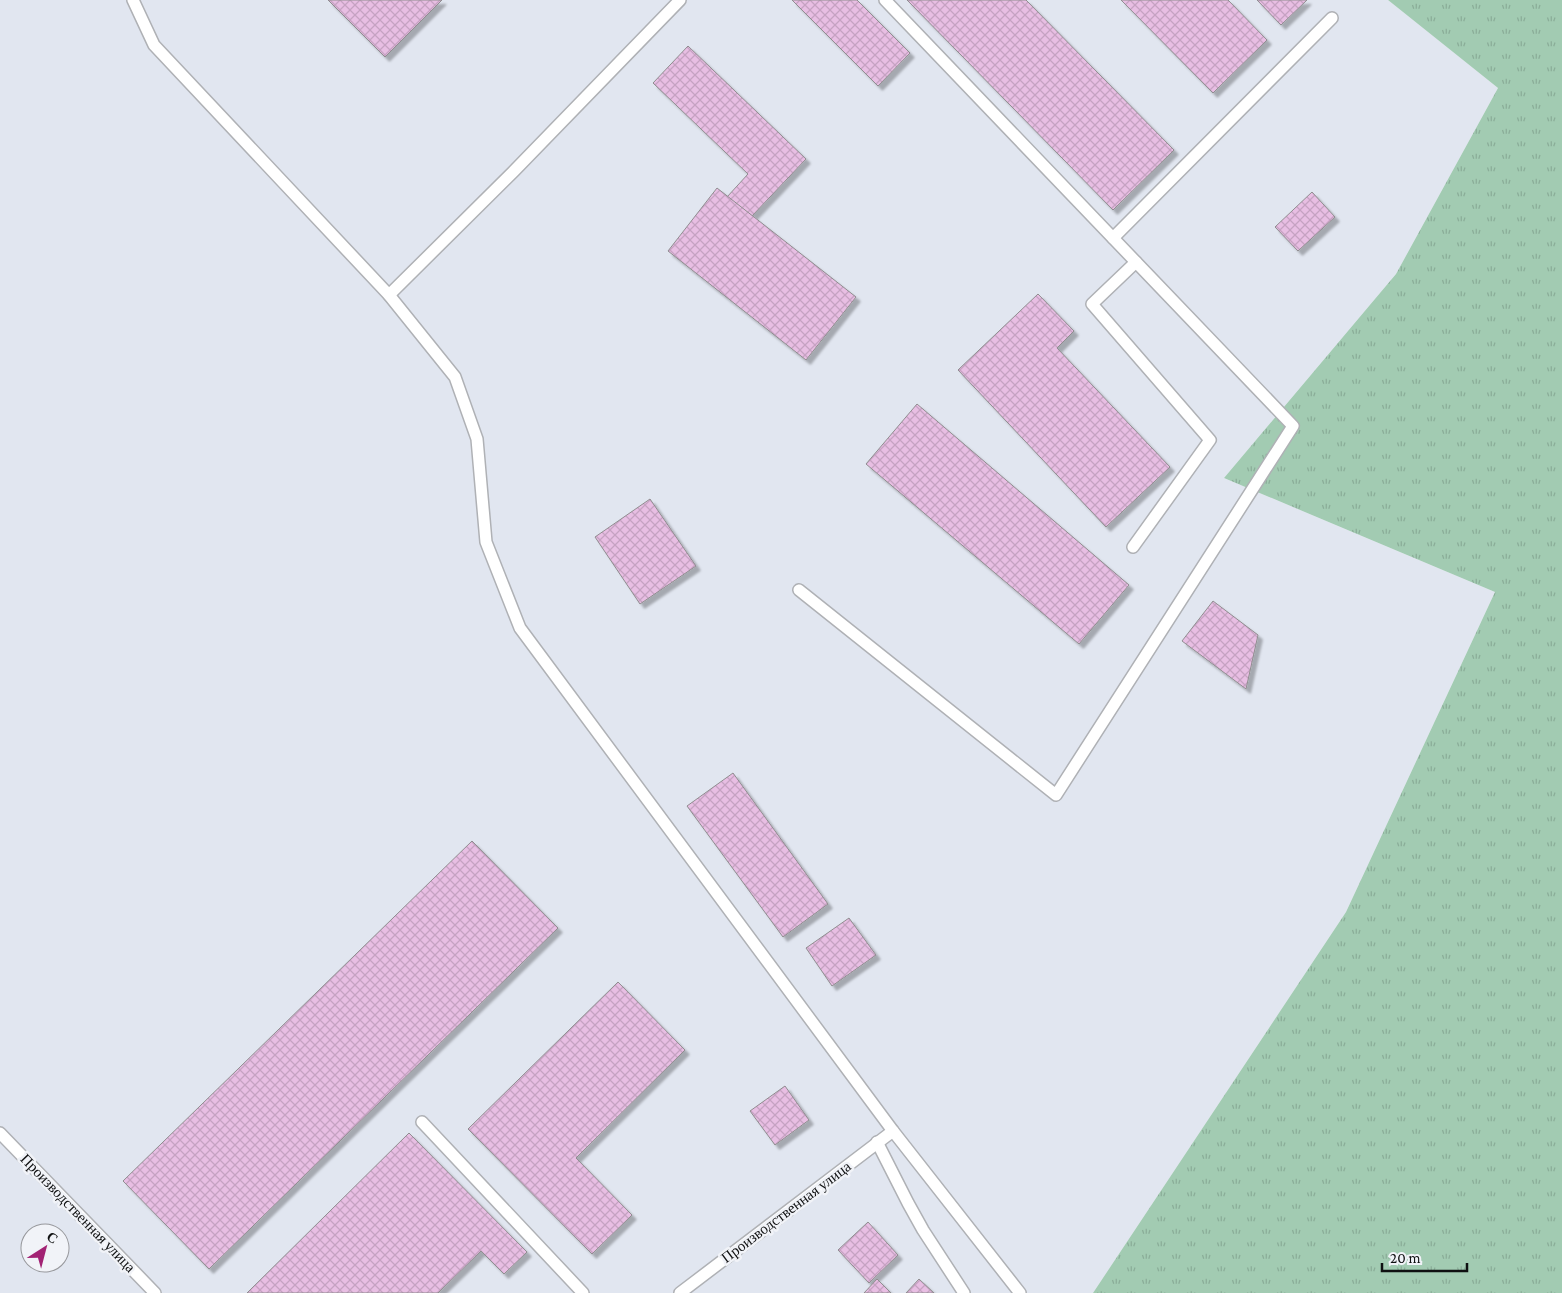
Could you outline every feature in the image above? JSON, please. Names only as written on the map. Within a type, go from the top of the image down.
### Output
[{"type":"lane","points":[[133,0],[154,45],[389,295],[455,377],[477,438],[486,542],[520,628],[892,1131],[1020,1293]]},
{"type":"lane","points":[[389,295],[514,171],[680,0]]},
{"type":"lane","points":[[799,590],[1056,795],[1293,426],[885,0]]},
{"type":"lane","points":[[1113,238],[1332,18]]},
{"type":"lane","points":[[1133,547],[1210,440],[1092,304],[1136,262]]},
{"type":"lane","points":[[422,1122],[583,1293]]},
{"type":"lane","name":"Производственная улица","points":[[680,1293],[892,1131]]},
{"type":"lane","name":"Производственная улица","points":[[0,1133],[155,1293]]},
{"type":"lane","points":[[878,1142],[923,1230],[964,1293]]},
{"type":"shaded area","points":[[0,0],[1388,0],[1498,88],[1396,274],[1224,478],[1495,592],[1346,912],[1093,1293],[0,1293]]},
{"type":"green space","points":[[1388,0],[1562,0],[1562,1293],[1093,1293],[1346,912],[1495,592],[1224,478],[1396,274],[1498,88]]},
{"type":"building","points":[[328,0],[442,0],[385,57]]},
{"type":"building","points":[[792,0],[857,0],[910,53],[878,86]]},
{"type":"building","points":[[907,0],[1026,0],[1174,150],[1113,210]]},
{"type":"building","points":[[1121,0],[1228,0],[1267,40],[1213,93]]},
{"type":"building","points":[[1257,0],[1307,0],[1281,25]]},
{"type":"building","points":[[688,46],[806,159],[752,216],[727,197],[748,174],[653,83]]},
{"type":"building","points":[[717,188],[856,297],[806,360],[668,251]]},
{"type":"building","points":[[1312,192],[1335,217],[1298,251],[1275,227]]},
{"type":"building","points":[[1038,294],[1074,331],[1057,348],[1170,467],[1106,527],[958,370]]},
{"type":"building","points":[[917,404],[1129,585],[1079,644],[866,464]]},
{"type":"building","points":[[650,499],[696,566],[640,604],[595,537]]},
{"type":"building","points":[[1213,601],[1258,635],[1246,689],[1182,641]]},
{"type":"building","points":[[733,773],[828,904],[783,937],[687,806]]},
{"type":"building","points":[[472,841],[558,928],[209,1269],[123,1181]]},
{"type":"building","points":[[849,918],[876,955],[832,986],[806,948]]},
{"type":"building","points":[[618,982],[685,1050],[576,1158],[632,1215],[592,1254],[468,1129]]},
{"type":"building","points":[[785,1086],[809,1120],[775,1145],[750,1111]]},
{"type":"building","points":[[409,1133],[527,1252],[504,1274],[481,1251],[438,1293],[247,1293]]},
{"type":"building","points":[[868,1222],[898,1255],[869,1283],[838,1250]]},
{"type":"building","points":[[877,1279],[891,1293],[864,1293]]},
{"type":"building","points":[[919,1279],[934,1293],[906,1293]]}]
